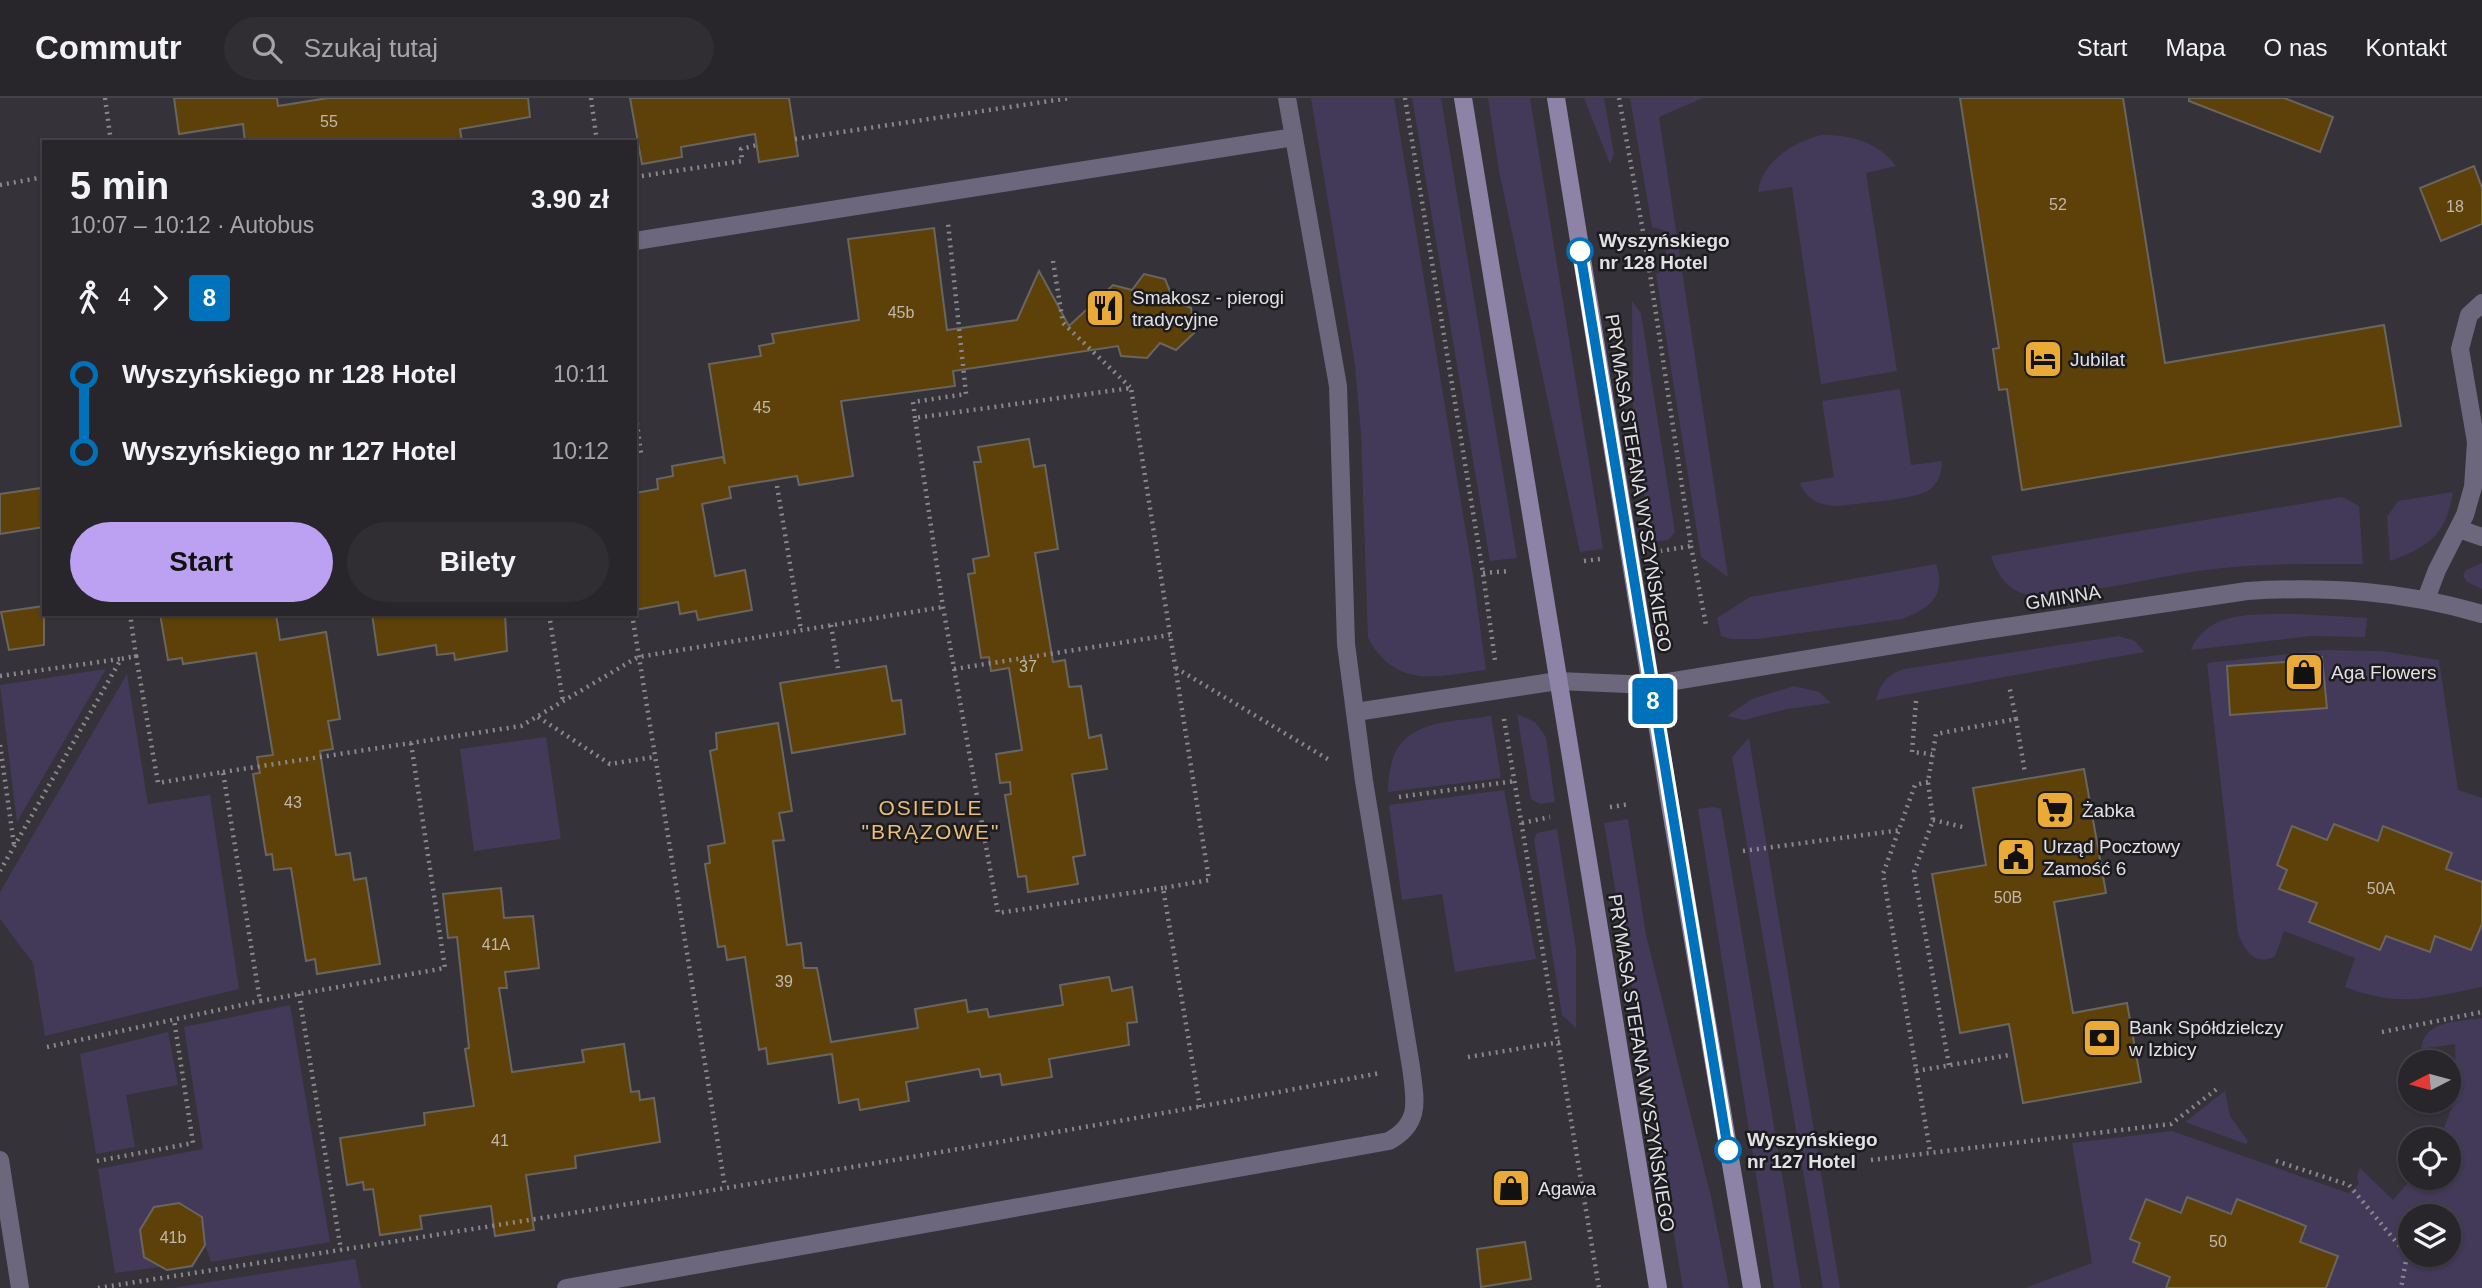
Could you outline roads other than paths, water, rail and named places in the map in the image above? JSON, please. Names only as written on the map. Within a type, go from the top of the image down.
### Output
[{"type":"main road","name":"PRYMASA STEFANA WYSZYŃSKIEGO","points":[[1463,98],[1658,1288]]},
{"type":"main road","name":"PRYMASA STEFANA WYSZYŃSKIEGO","points":[[1556,98],[1650,685],[1752,1288]]},
{"type":"street","points":[[566,1288],[1389,1141],[1401,1134],[1410,1123],[1415,1110],[1415,1095],[1364,781],[1344,618],[1338,386],[1287,98]]},
{"type":"street","points":[[637,241],[1294,137]]},
{"type":"street","points":[[2426,599],[2470,502],[2476,464],[2476,442],[2460,349],[2469,315],[2482,303]]},
{"type":"street","points":[[2459,529],[2482,537]]},
{"type":"street","name":"GMINNA","points":[[1356,712],[1558,681],[1650,685],[1979,631],[2247,591],[2337,589],[2426,599],[2482,614]]},
{"type":"street","points":[[0,1160],[20,1288]]},
{"type":"place","name":"Wyszyńskiego nr 128 Hotel","points":[[1580,251]]},
{"type":"place","name":"Smakosz - pierogi tradycyjne","points":[[1105,308]]},
{"type":"place","name":"Jubilat","points":[[2043,359]]},
{"type":"place","name":"Aga Flowers","points":[[2304,672]]},
{"type":"place","name":"Żabka","points":[[2055,810]]},
{"type":"place","name":"Urząd Pocztowy Zamość 6","points":[[2016,857]]},
{"type":"place","name":"Bank Spółdzielczy w Izbicy","points":[[2102,1038]]},
{"type":"place","name":"Wyszyńskiego nr 127 Hotel","points":[[1728,1150]]},
{"type":"place","name":"Agawa","points":[[1511,1188]]},
{"type":"district","name":"OSIEDLE \"BRĄZOWE\"","points":[[931,820]]}]
